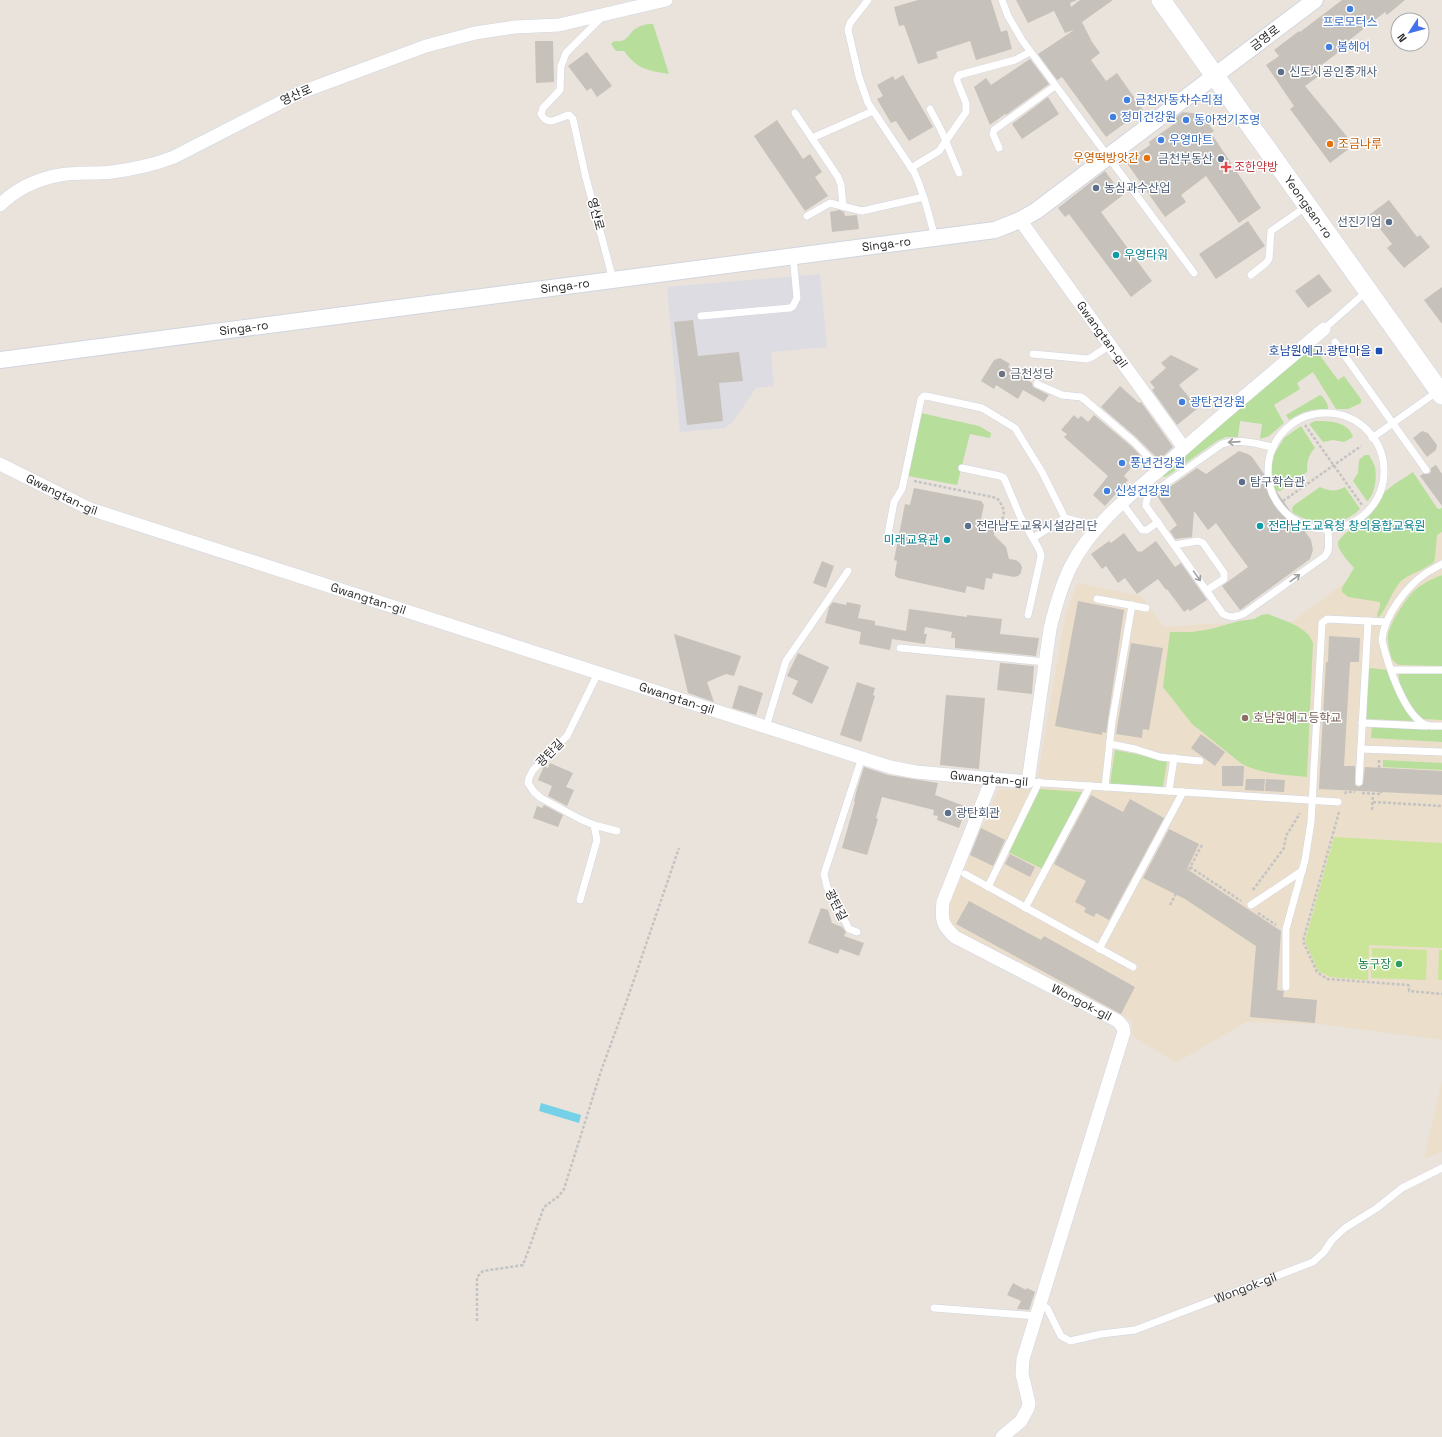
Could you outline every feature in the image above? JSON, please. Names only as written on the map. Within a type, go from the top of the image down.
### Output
[{"type":"main road","name":"Yeongsan-ro","points":[[1161,0],[1440,393]]},
{"type":"street","name":"영산로","points":[[3,198],[33,183],[60,175],[110,172],[157,164],[174,157],[299,93],[426,46],[475,33],[515,27],[559,25],[666,0]]},
{"type":"street","name":"금영로","points":[[1215,75],[1315,0]]},
{"type":"street","name":"Singa-ro","points":[[0,360],[995,230],[1036,212],[1215,75]]},
{"type":"street","name":"Gwangtan-gil","points":[[1020,220],[1184,448]]},
{"type":"street","name":"Gwangtan-gil","points":[[0,464],[90,509],[890,767],[916,772],[1033,782],[1050,629],[1063,585],[1071,566],[1084,544],[1122,502],[1324,329]]},
{"type":"street","name":"Wongok-gil","points":[[992,779],[942,902],[941,913],[943,924],[955,938],[1118,1021],[1123,1027],[1124,1032],[1023,1359],[1022,1374],[1028,1408],[1021,1421],[1002,1437]]},
{"type":"lane","points":[[868,0],[850,23],[848,30],[862,89],[873,111],[911,168],[922,189],[935,238]]},
{"type":"lane","points":[[1002,0],[1015,28],[1030,52],[1194,273]]},
{"type":"lane","name":"영산로","points":[[605,14],[566,53],[561,66],[560,90],[543,108],[541,114],[544,118],[551,122],[569,115],[574,119],[585,174],[613,280]]},
{"type":"lane","points":[[911,168],[936,153],[946,142],[966,112],[957,78],[963,73],[1015,60],[1030,52]]},
{"type":"lane","points":[[1000,148],[993,134],[994,130],[1055,86]]},
{"type":"lane","points":[[930,109],[946,142],[958,173]]},
{"type":"lane","points":[[812,138],[873,111]]},
{"type":"lane","points":[[796,113],[838,177],[841,186],[843,206]]},
{"type":"lane","points":[[807,216],[830,203],[856,210],[864,210],[924,197]]},
{"type":"lane","points":[[1251,275],[1269,259],[1271,231],[1307,206]]},
{"type":"lane","points":[[701,316],[790,308],[793,306],[797,298],[793,256]]},
{"type":"lane","points":[[1324,329],[1367,291]]},
{"type":"lane","points":[[1335,342],[1426,470]]},
{"type":"lane","points":[[1033,354],[1087,359],[1110,345]]},
{"type":"lane","points":[[1037,384],[1062,395],[1082,397],[1134,442],[1160,469]]},
{"type":"lane","points":[[1372,438],[1440,393]]},
{"type":"lane","points":[[888,534],[894,502],[902,489],[921,399],[926,396],[982,408],[1015,428],[1042,472],[1065,518]]},
{"type":"lane","points":[[1318,414],[1345,415],[1354,419],[1372,438],[1380,451],[1383,460],[1384,469],[1382,488],[1374,505],[1361,518],[1344,527],[1328,530],[1316,529],[1291,518],[1278,504],[1270,486],[1268,467],[1270,454],[1273,447],[1290,426],[1308,416],[1318,414]]},
{"type":"lane","points":[[1273,447],[1241,441],[1231,441],[1222,444],[1148,496],[1146,503],[1148,509],[1223,614],[1229,616],[1241,615],[1327,554],[1329,547],[1328,530]]},
{"type":"lane","points":[[962,468],[1004,478],[1020,516],[1040,552],[1040,561],[1028,615]]},
{"type":"lane","points":[[1122,502],[1142,530],[1147,530],[1158,522]]},
{"type":"lane","points":[[1033,538],[1065,518],[1098,527]]},
{"type":"lane","points":[[1174,544],[1198,541],[1203,543],[1225,576],[1224,579],[1207,590]]},
{"type":"lane","points":[[1431,726],[1418,720],[1409,709],[1400,693],[1382,640],[1386,622],[1400,598],[1425,573],[1442,564]]},
{"type":"lane","points":[[766,727],[786,661],[848,571]]},
{"type":"lane","points":[[1097,599],[1146,608]]},
{"type":"lane","points":[[1105,787],[1113,715],[1132,605]]},
{"type":"lane","points":[[1286,987],[1286,929],[1302,871],[1311,822],[1310,800],[1322,623],[1327,619],[1386,622]]},
{"type":"lane","points":[[1359,782],[1368,621]]},
{"type":"lane","points":[[900,648],[1046,662]]},
{"type":"lane","points":[[1392,670],[1442,670]]},
{"type":"lane","name":"광탄길","points":[[598,673],[567,736],[533,770],[529,778],[530,788],[541,798],[580,820],[617,831]]},
{"type":"lane","points":[[1362,723],[1442,726]]},
{"type":"lane","points":[[1110,744],[1135,749],[1157,757],[1200,761]]},
{"type":"lane","points":[[1361,749],[1442,752]]},
{"type":"lane","name":"광탄길","points":[[857,932],[849,929],[827,887],[824,874],[862,758]]},
{"type":"lane","points":[[1169,791],[1174,758]]},
{"type":"lane","points":[[988,886],[1033,782],[1338,802]]},
{"type":"lane","points":[[1025,908],[1090,786]]},
{"type":"lane","points":[[1098,949],[1183,792]]},
{"type":"lane","points":[[580,900],[598,840],[594,825]]},
{"type":"lane","points":[[1253,908],[1302,871]]},
{"type":"lane","points":[[965,874],[1133,968]]},
{"type":"lane","name":"Wongok-gil","points":[[1039,1310],[1047,1308],[1061,1336],[1065,1340],[1070,1341],[1101,1334],[1134,1330],[1313,1262],[1324,1252],[1332,1240],[1345,1228],[1377,1208],[1402,1188],[1442,1168]]},
{"type":"lane","points":[[934,1308],[1039,1310]]},
{"type":"path","points":[[1305,425],[1362,506]]},
{"type":"path","points":[[1283,501],[1360,446]]},
{"type":"path","points":[[914,481],[997,498],[1004,509],[1004,516],[1002,521],[995,526]]},
{"type":"path","points":[[1344,794],[1348,792],[1381,794],[1381,792]]},
{"type":"path","points":[[1372,810],[1373,793]]},
{"type":"path","points":[[1252,890],[1284,848],[1286,836],[1310,800]]},
{"type":"path","points":[[1373,802],[1442,806]]},
{"type":"path","points":[[1340,810],[1303,939],[1317,972],[1328,979],[1408,985],[1409,991],[1442,994]]},
{"type":"path","points":[[1170,905],[1203,843]]},
{"type":"path","points":[[477,1321],[477,1277],[483,1271],[523,1265],[526,1261],[544,1206],[559,1196],[564,1189],[601,1071],[640,965],[679,848]]},
{"type":"path","points":[[1190,867],[1243,903]]},
{"type":"path","points":[[1253,908],[1277,926]]},
{"type":"shaded area","points":[[820,274],[827,347],[771,352],[774,386],[756,388],[733,422],[724,428],[680,432],[667,287]]},
{"type":"shaded area","name":"호남원예고등학교","points":[[1442,510],[1442,1040],[1318,1024],[1246,1022],[1176,1063],[1131,1035],[1133,1021],[956,931],[949,917],[949,905],[998,790],[1036,787],[1065,617],[1077,583],[1141,596],[1164,627],[1293,621]]},
{"type":"shaded area","points":[[1442,1080],[1442,1152],[1424,1159]]},
{"type":"green space","points":[[653,24],[669,74],[639,66],[624,51],[616,51],[611,44],[614,41],[625,40],[632,31],[639,27]]},
{"type":"green space","points":[[1313,346],[1338,380],[1344,376],[1361,399],[1361,403],[1348,409],[1336,409],[1313,372],[1297,383],[1300,389],[1274,405],[1284,423],[1269,436],[1260,439],[1262,424],[1240,421],[1238,437],[1226,437],[1217,441],[1170,474],[1165,477],[1161,476]]},
{"type":"green space","points":[[1320,395],[1326,401],[1328,409],[1307,411],[1289,420],[1286,415]]},
{"type":"green space","points":[[921,413],[979,426],[991,433],[990,438],[970,434],[957,485],[908,476]]},
{"type":"green space","points":[[1315,421],[1326,421],[1342,425],[1351,432],[1353,437],[1344,442],[1333,440],[1323,442],[1309,424]]},
{"type":"green space","points":[[1301,426],[1315,448],[1308,459],[1307,472],[1280,491],[1277,491],[1274,488],[1271,465],[1272,458],[1284,438]]},
{"type":"green space","points":[[1365,455],[1369,455],[1376,471],[1374,490],[1367,501],[1353,481],[1358,473],[1359,460]]},
{"type":"green space","points":[[1413,472],[1437,508],[1442,508],[1442,532],[1437,535],[1434,562],[1401,581],[1378,618],[1377,614],[1380,607],[1380,602],[1348,597],[1342,592],[1342,588],[1354,568],[1342,553],[1338,543],[1343,536],[1370,515],[1386,491]]},
{"type":"green space","points":[[1320,487],[1339,490],[1345,487],[1360,509],[1351,517],[1332,524],[1313,523],[1293,513],[1293,506]]},
{"type":"green space","points":[[1442,575],[1442,666],[1399,665],[1392,659],[1388,640],[1389,630],[1402,606],[1413,592],[1423,584]]},
{"type":"green space","points":[[1268,614],[1300,628],[1306,632],[1313,643],[1307,777],[1266,772],[1242,764],[1192,724],[1163,687],[1170,632],[1192,632],[1211,629],[1239,621],[1254,619],[1261,615]]},
{"type":"green space","points":[[1368,669],[1387,670],[1399,699],[1413,721],[1366,718]]},
{"type":"green space","points":[[1401,672],[1442,672],[1442,720],[1423,719],[1415,710],[1406,698],[1400,686],[1399,674]]},
{"type":"green space","points":[[1372,726],[1442,730],[1442,742],[1371,738]]},
{"type":"green space","points":[[1115,750],[1166,760],[1167,762],[1163,786],[1161,788],[1110,784]]},
{"type":"green space","points":[[1383,760],[1442,763],[1442,770],[1383,767]]},
{"type":"green space","points":[[1040,789],[1082,792],[1043,869],[1008,852]]},
{"type":"green space","points":[[1334,837],[1442,843],[1442,948],[1369,945],[1368,980],[1330,977],[1318,971],[1305,941]]},
{"type":"green space","name":"농구장","points":[[1372,948],[1427,950],[1426,980],[1371,978]]},
{"type":"green space","points":[[1439,950],[1442,950],[1442,980],[1438,980]]},
{"type":"water","points":[[541,1103],[581,1115],[579,1123],[539,1111]]},
{"type":"building","points":[[918,0],[991,0],[1001,32],[1007,30],[1012,49],[976,60],[970,41],[936,52],[938,58],[918,64],[904,25],[899,26],[894,7]]},
{"type":"building","points":[[1016,0],[1077,0],[1070,3],[1071,7],[1080,0],[1113,0],[1082,22],[1092,42],[1100,53],[1091,60],[1106,81],[1117,73],[1143,110],[1106,137],[1062,77],[1057,80],[1038,54],[1074,30],[1065,33],[1054,11],[1028,23]]},
{"type":"building","points":[[1342,0],[1405,0],[1387,15],[1385,12],[1342,46],[1344,48],[1319,67],[1323,73],[1305,86],[1354,145],[1330,163],[1290,109],[1294,106],[1266,65],[1279,56],[1274,50],[1299,31],[1300,32]]},
{"type":"building","points":[[535,41],[553,41],[554,82],[536,83]]},
{"type":"building","points":[[587,52],[612,86],[597,97],[591,88],[587,91],[568,66]]},
{"type":"building","points":[[1030,59],[1049,84],[990,125],[974,87],[986,78],[991,85]]},
{"type":"building","points":[[903,75],[933,127],[909,141],[896,121],[891,123],[877,99],[883,96],[877,85],[893,76],[895,80]]},
{"type":"building","points":[[1048,97],[1059,114],[1022,139],[1012,124]]},
{"type":"building","points":[[1183,112],[1201,114],[1214,131],[1211,133],[1261,208],[1239,223],[1206,176],[1181,195],[1186,202],[1165,217],[1126,162],[1150,145],[1149,142],[1178,121],[1175,118]]},
{"type":"building","points":[[777,120],[803,159],[810,154],[822,172],[815,177],[828,196],[805,211],[754,136]]},
{"type":"building","points":[[1105,171],[1123,195],[1101,212],[1152,281],[1131,297],[1069,214],[1065,217],[1058,208]]},
{"type":"building","points":[[1389,200],[1417,237],[1420,235],[1430,247],[1404,268],[1387,248],[1392,244],[1369,215]]},
{"type":"building","points":[[839,210],[844,212],[845,216],[857,215],[859,229],[832,232],[830,212]]},
{"type":"building","points":[[1248,221],[1265,246],[1216,279],[1199,254]]},
{"type":"building","points":[[1319,274],[1332,291],[1308,308],[1295,291]]},
{"type":"building","points":[[1442,287],[1442,324],[1424,300]]},
{"type":"building","points":[[693,320],[698,356],[739,352],[743,381],[719,383],[723,421],[687,425],[674,322]]},
{"type":"building","points":[[1171,355],[1199,369],[1179,385],[1198,408],[1177,425],[1152,390],[1155,388],[1150,382],[1166,368],[1161,363]]},
{"type":"building","name":"금천성당","points":[[1000,358],[1010,364],[1008,367],[1032,383],[1033,387],[1049,395],[1044,402],[1023,390],[1018,399],[996,385],[994,389],[981,381],[994,360]]},
{"type":"building","points":[[1120,386],[1139,403],[1141,402],[1173,447],[1159,460],[1137,438],[1101,407]]},
{"type":"building","points":[[1074,415],[1078,419],[1081,416],[1088,422],[1094,415],[1141,456],[1124,476],[1128,480],[1105,506],[1093,495],[1108,476],[1064,437],[1067,434],[1061,430]]},
{"type":"building","points":[[1422,431],[1428,433],[1437,445],[1436,450],[1427,457],[1413,438]]},
{"type":"building","name":"전라남도교육청 창의융합교육원","points":[[1239,451],[1252,457],[1311,540],[1313,550],[1310,559],[1240,610],[1222,586],[1248,567],[1216,523],[1208,530],[1194,511],[1192,537],[1175,539],[1170,531],[1177,525],[1157,496],[1197,468],[1206,474]]},
{"type":"building","points":[[1436,465],[1442,474],[1442,506],[1420,476],[1423,474],[1429,474],[1431,472],[1431,468]]},
{"type":"building","name":"미래교육관","points":[[914,488],[981,501],[984,505],[981,519],[996,522],[994,535],[1006,547],[1009,559],[1016,560],[1020,563],[1022,567],[1021,573],[1014,577],[993,573],[992,579],[986,578],[984,590],[967,586],[965,593],[898,578],[895,576],[897,561],[894,560],[905,504],[910,505]]},
{"type":"building","points":[[1124,533],[1138,552],[1141,552],[1156,541],[1175,567],[1181,563],[1207,600],[1190,611],[1188,609],[1184,612],[1158,579],[1137,594],[1125,578],[1118,583],[1106,566],[1102,569],[1091,554],[1109,541],[1111,543]]},
{"type":"building","points":[[822,561],[834,566],[826,588],[813,583]]},
{"type":"building","points":[[1078,601],[1124,610],[1106,733],[1102,732],[1102,735],[1055,726]]},
{"type":"building","points":[[833,602],[846,605],[847,602],[861,605],[858,618],[875,621],[875,625],[906,631],[909,609],[967,617],[967,615],[1002,619],[1000,634],[1039,638],[1036,656],[955,648],[955,638],[951,638],[952,632],[925,627],[924,634],[927,634],[925,644],[892,639],[890,650],[859,644],[861,632],[825,623],[829,607]]},
{"type":"building","points":[[674,634],[741,656],[734,676],[726,674],[707,682],[714,702],[688,693]]},
{"type":"building","points":[[1329,636],[1360,638],[1359,662],[1350,662],[1344,766],[1355,766],[1355,785],[1359,787],[1363,784],[1365,767],[1442,771],[1442,795],[1319,789],[1326,662],[1328,662]]},
{"type":"building","points":[[1131,643],[1163,648],[1149,730],[1143,729],[1142,738],[1116,734]]},
{"type":"building","points":[[798,653],[829,667],[812,704],[792,694],[798,681],[787,676]]},
{"type":"building","points":[[1000,663],[1034,666],[1032,694],[997,690]]},
{"type":"building","points":[[857,682],[875,688],[873,695],[875,696],[861,742],[840,735]]},
{"type":"building","points":[[739,685],[763,693],[756,715],[732,708]]},
{"type":"building","points":[[946,695],[985,698],[979,769],[940,765]]},
{"type":"building","points":[[1201,734],[1225,752],[1215,766],[1191,748]]},
{"type":"building","points":[[550,763],[573,773],[566,787],[574,790],[567,806],[548,796],[552,786],[538,780],[544,766],[548,768]]},
{"type":"building","points":[[1222,766],[1244,766],[1243,786],[1222,786]]},
{"type":"building","points":[[864,767],[888,775],[938,783],[935,795],[967,807],[959,828],[937,820],[938,816],[933,815],[934,810],[882,797],[876,818],[878,819],[867,855],[842,848]]},
{"type":"building","points":[[1246,779],[1265,779],[1264,791],[1245,790]]},
{"type":"building","points":[[1266,779],[1285,780],[1284,792],[1265,791]]},
{"type":"building","points":[[1091,795],[1123,812],[1130,799],[1164,818],[1109,920],[1096,913],[1094,917],[1084,912],[1086,908],[1075,902],[1086,881],[1054,864]]},
{"type":"building","points":[[544,805],[563,815],[558,827],[533,818],[537,806],[542,808]]},
{"type":"building","points":[[981,828],[1005,840],[993,866],[970,855]]},
{"type":"building","points":[[1169,829],[1199,844],[1187,869],[1281,931],[1277,990],[1284,991],[1283,997],[1317,1000],[1315,1023],[1250,1017],[1256,946],[1185,899],[1143,878]]},
{"type":"building","points":[[1010,854],[1035,867],[1030,877],[1005,864]]},
{"type":"building","points":[[969,901],[1041,940],[1044,936],[1135,987],[1121,1014],[956,924]]},
{"type":"building","points":[[821,908],[828,910],[832,923],[842,927],[846,932],[844,936],[864,943],[859,956],[840,949],[838,954],[808,943]]},
{"type":"building","points":[[1013,1283],[1026,1290],[1027,1288],[1035,1292],[1029,1310],[1017,1309],[1021,1301],[1007,1295]]},
{"type":"place","name":"프로모터스","points":[[1350,9]]},
{"type":"place","name":"봄헤어","points":[[1329,47]]},
{"type":"place","name":"신도시공인중개사","points":[[1281,72]]},
{"type":"place","name":"금천자동차수리점","points":[[1127,100]]},
{"type":"place","name":"정미건강원","points":[[1113,117]]},
{"type":"place","name":"동아전기조명","points":[[1186,120]]},
{"type":"place","name":"우영마트","points":[[1161,140]]},
{"type":"place","name":"조금나루","points":[[1330,144]]},
{"type":"place","name":"우영떡방앗간","points":[[1147,158]]},
{"type":"place","name":"금천부동산","points":[[1221,159]]},
{"type":"place","name":"조한약방","points":[[1226,167]]},
{"type":"place","name":"농심과수산업","points":[[1096,188]]},
{"type":"place","name":"선진기업","points":[[1389,222]]},
{"type":"place","name":"우영타워","points":[[1116,255]]},
{"type":"place","name":"호남원예고.광탄마을","points":[[1379,351]]},
{"type":"place","name":"금천성당","points":[[1002,374]]},
{"type":"place","name":"광탄건강원","points":[[1182,402]]},
{"type":"place","name":"풍년건강원","points":[[1122,463]]},
{"type":"place","name":"탐구학습관","points":[[1242,482]]},
{"type":"place","name":"신성건강원","points":[[1107,491]]},
{"type":"place","name":"전라남도교육시설감리단","points":[[968,526]]},
{"type":"place","name":"전라남도교육청 창의융합교육원","points":[[1260,526]]},
{"type":"place","name":"미래교육관","points":[[947,540]]},
{"type":"place","name":"호남원예고등학교","points":[[1245,718]]},
{"type":"place","name":"광탄회관","points":[[948,813]]},
{"type":"place","name":"농구장","points":[[1399,964]]}]
